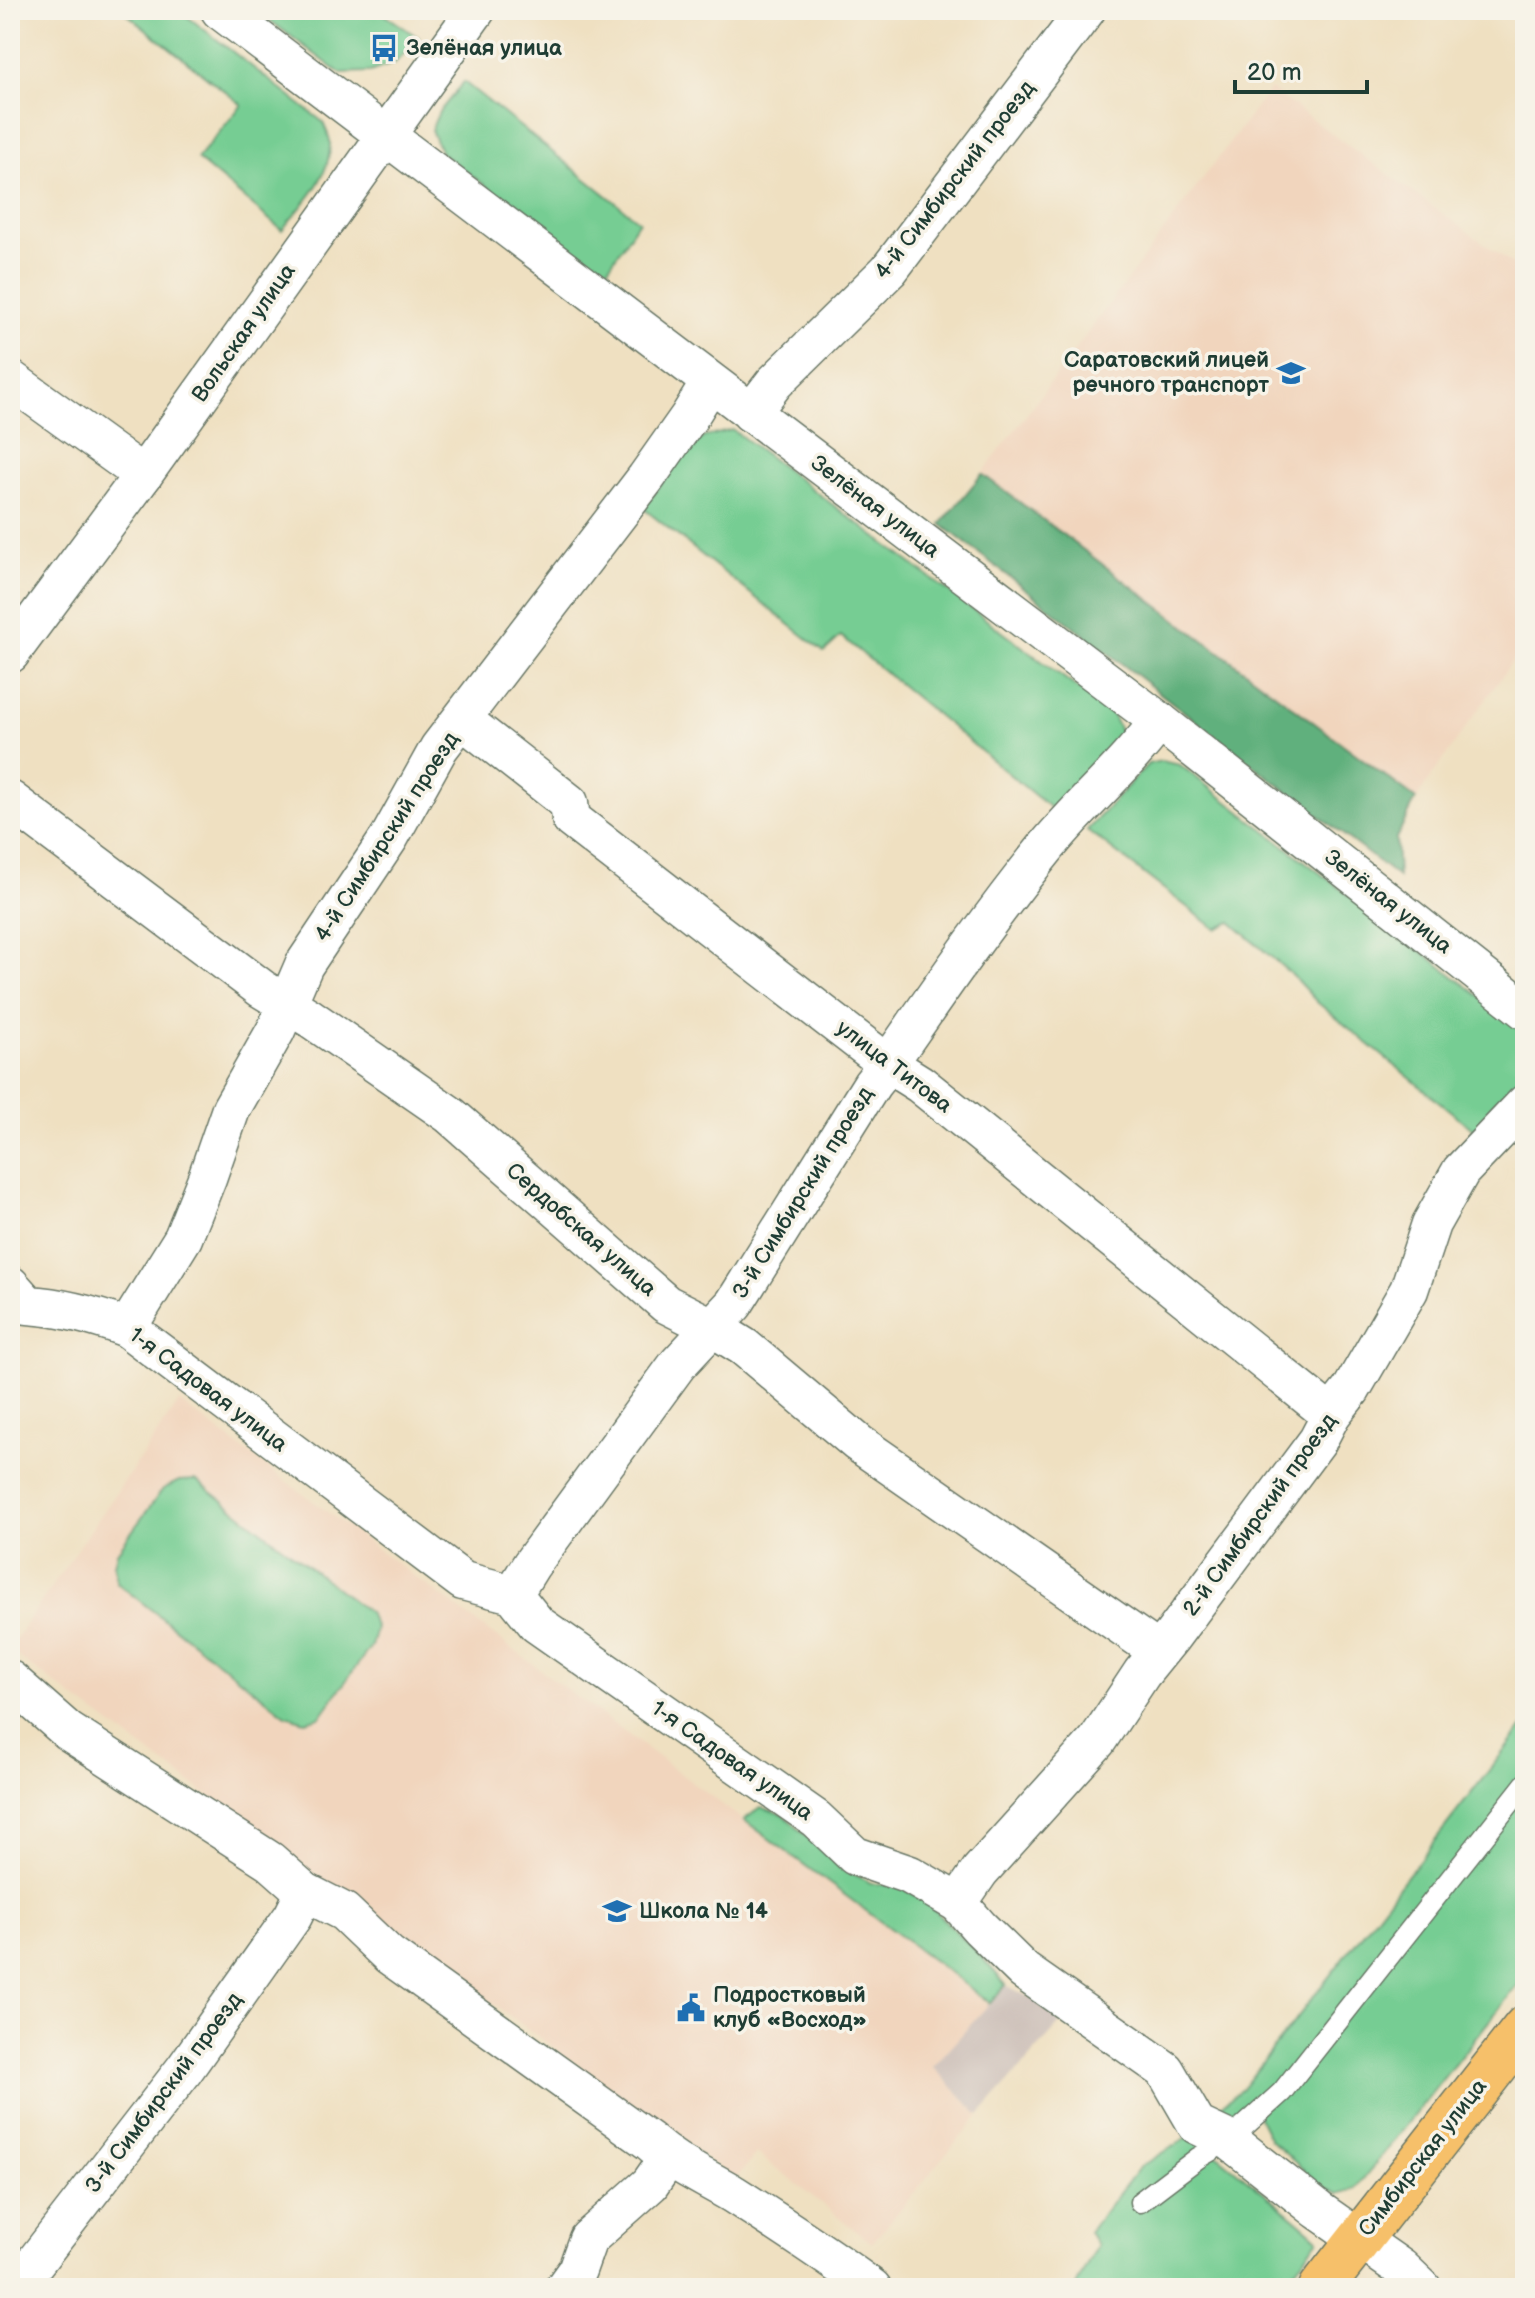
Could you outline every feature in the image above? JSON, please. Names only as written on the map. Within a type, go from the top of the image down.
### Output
[{"type":"main road","name":"Симбирская улица","points":[[1321,2288],[1525,2028]]},
{"type":"street","name":"Зелёная улица","points":[[220,10],[1159,721],[1525,1010]]},
{"type":"street","name":"Вольская улица","points":[[10,654],[143,475],[476,10]]},
{"type":"street","name":"4-й Симбирский проезд","points":[[751,413],[784,372],[889,270],[1086,10]]},
{"type":"street","points":[[10,379],[143,475]]},
{"type":"street","name":"4-й Симбирский проезд","points":[[127,1328],[183,1238],[231,1109],[276,1030],[304,965],[389,838],[439,748],[646,478],[710,383]]},
{"type":"street","name":"улица Титова","points":[[463,720],[569,803],[571,819],[888,1064],[920,1084],[1331,1415]]},
{"type":"street","name":"3-й Симбирский проезд","points":[[513,1594],[678,1364],[734,1304],[872,1084],[980,931],[1046,847],[1141,745],[1159,721]]},
{"type":"street","name":"Сердобская улица","points":[[10,800],[262,989],[310,1018],[450,1115],[666,1304],[744,1347],[858,1443],[1158,1651]]},
{"type":"street","name":"2-й Симбирский проезд","points":[[958,1903],[980,1871],[1097,1741],[1158,1651],[1318,1440],[1409,1290],[1431,1224],[1461,1171],[1525,1104]]},
{"type":"street","name":"1-я Садовая улица","points":[[16,1307],[47,1306],[127,1328],[463,1581],[513,1594],[537,1624],[816,1819],[855,1856],[910,1875],[958,1903],[1024,1971],[1165,2070],[1197,2125],[1229,2140],[1359,2240],[1401,2268],[1422,2288]]},
{"type":"street","points":[[10,1680],[68,1731],[270,1861],[305,1892],[344,1912],[389,1955],[649,2141],[668,2158],[731,2193],[872,2288]]},
{"type":"street","name":"3-й Симбирский проезд","points":[[15,2288],[184,2070],[293,1916],[305,1892]]},
{"type":"street","points":[[564,2288],[577,2270],[588,2239],[650,2184],[668,2158]]},
{"type":"lane","points":[[1140,2202],[1198,2158],[1229,2140],[1282,2092],[1525,1784]]},
{"type":"shaded area","name":"Саратовский лицей речного транспорт","points":[[1270,89],[1525,273],[1525,643],[1416,799],[982,474]]},
{"type":"shaded area","name":"Школа № 14","points":[[179,1402],[990,2003],[933,2067],[979,2115],[872,2243],[757,2153],[735,2180],[10,1651]]},
{"type":"shaded area","points":[[1006,1985],[1066,2017],[979,2115],[933,2067]]},
{"type":"green space","points":[[122,10],[179,10],[323,122],[330,141],[326,167],[314,190],[282,230],[197,159],[242,105]]},
{"type":"green space","points":[[256,10],[378,10],[419,38],[395,63],[370,72],[340,73]]},
{"type":"green space","points":[[464,82],[639,221],[605,273],[441,153],[431,130],[439,112]]},
{"type":"green space","points":[[733,430],[1112,714],[1122,735],[1114,755],[1054,811],[841,636],[824,652],[643,508],[686,451],[704,437]]},
{"type":"green space","points":[[982,474],[1416,799],[1396,838],[1398,877],[941,524]]},
{"type":"green space","points":[[1161,761],[1180,765],[1525,1031],[1525,1089],[1481,1136],[1317,1002],[1292,975],[1231,922],[1216,929],[1087,830],[1148,764]]},
{"type":"green space","points":[[196,1480],[369,1613],[376,1628],[371,1646],[320,1717],[305,1721],[286,1715],[117,1583],[114,1565],[117,1552],[163,1489],[179,1481]]},
{"type":"green space","points":[[1525,1724],[1525,1976],[1355,2189],[1339,2194],[1323,2187],[1270,2140],[1257,2114],[1233,2117],[1210,2114],[1242,2089]]},
{"type":"green space","points":[[761,1807],[784,1815],[840,1868],[871,1883],[903,1888],[926,1902],[1006,1985],[990,2003],[744,1820]]},
{"type":"green space","points":[[1193,2134],[1319,2239],[1280,2288],[1075,2288],[1097,2245],[1089,2232],[1139,2168]]},
{"type":"place","name":"Зелёная улица","points":[[384,48]]},
{"type":"place","name":"Саратовский лицей речного транспорт","points":[[1291,373]]},
{"type":"place","name":"Школа № 14","points":[[617,1911]]},
{"type":"place","name":"Подростковый клуб «Восход»","points":[[691,2008]]}]
